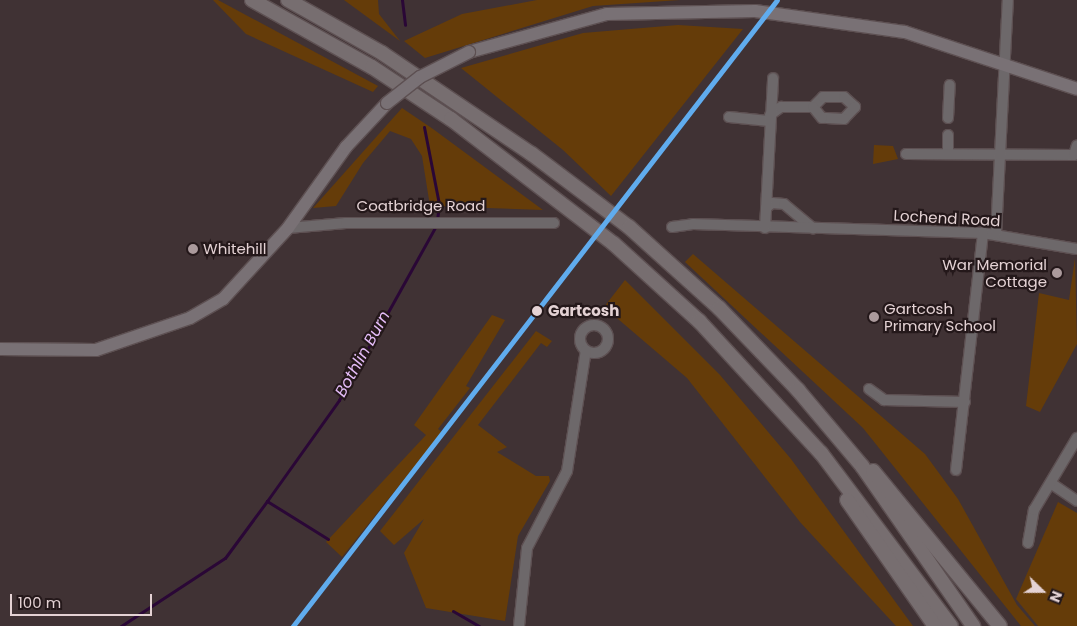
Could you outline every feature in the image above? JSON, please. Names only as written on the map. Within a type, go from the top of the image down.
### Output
[{"type":"highway","points":[[252,0],[372,67],[523,170],[621,250],[746,370],[852,490],[951,626]]},
{"type":"highway","points":[[288,0],[462,106],[629,227],[719,308],[798,390],[862,466],[973,626]]},
{"type":"highway","points":[[746,370],[870,529],[936,626]]},
{"type":"highway","points":[[798,390],[828,417],[1000,626]]},
{"type":"main road","points":[[0,349],[96,350],[190,318],[223,299],[288,228],[346,147],[386,103],[420,77],[469,52],[607,14],[694,5],[803,16],[905,32],[1003,62],[1077,89]]},
{"type":"street","points":[[996,234],[1003,62],[1008,0]]},
{"type":"street","points":[[764,228],[773,78]]},
{"type":"street","points":[[948,118],[950,85]]},
{"type":"street","points":[[729,117],[770,118],[781,107],[813,107]]},
{"type":"street","points":[[948,135],[948,153]]},
{"type":"street","points":[[906,154],[1076,152]]},
{"type":"street","points":[[766,208],[772,203],[784,204],[814,229]]},
{"type":"street","name":"Coatbridge Road","points":[[288,228],[346,223],[417,225],[554,224]]},
{"type":"street","name":"Lochend Road","points":[[672,228],[983,233],[1077,249]]},
{"type":"street","points":[[956,470],[983,233]]},
{"type":"street","points":[[519,626],[527,548],[567,471],[572,450],[586,350]]},
{"type":"street","points":[[869,390],[884,400],[965,402]]},
{"type":"street","points":[[1028,543],[1034,510],[1052,484],[1077,438]]},
{"type":"street","points":[[1052,484],[1077,500]]},
{"type":"shaded area","points":[[213,0],[218,0],[378,86],[373,92],[246,34]]},
{"type":"shaded area","points":[[344,0],[378,0],[379,14],[400,41]]},
{"type":"shaded area","points":[[537,0],[680,0],[593,6],[425,58],[404,41],[462,14]]},
{"type":"shaded area","points":[[678,25],[743,29],[611,196],[563,150],[461,68],[583,33]]},
{"type":"shaded area","points":[[402,108],[543,210],[430,206],[422,156],[411,139],[390,131],[363,163],[336,206],[313,208]]},
{"type":"shaded area","points":[[874,145],[893,146],[898,159],[873,164]]},
{"type":"shaded area","points":[[693,254],[925,454],[958,499],[1017,605],[1035,626],[1021,626],[863,428],[685,262]]},
{"type":"shaded area","points":[[1075,258],[1077,344],[1040,412],[1026,406],[1039,293],[1069,300]]},
{"type":"shaded area","points":[[625,280],[720,375],[791,459],[913,626],[896,626],[800,522],[687,378],[604,307]]},
{"type":"shaded area","points":[[492,315],[505,320],[466,386],[470,388],[438,429],[442,432],[342,557],[326,542],[426,435],[414,425]]},
{"type":"shaded area","points":[[536,331],[552,341],[547,347],[541,343],[478,425],[507,447],[497,452],[536,476],[549,476],[550,481],[518,536],[505,621],[426,608],[404,553],[424,519],[394,545],[380,531]]},
{"type":"shaded area","points":[[1058,502],[1077,513],[1077,626],[1038,626],[1016,599]]},
{"type":"waterway","name":"Bothlin Burn","points":[[402,0],[405,25]]},
{"type":"waterway","name":"Bothlin Burn","points":[[424,127],[439,204],[437,220]]},
{"type":"waterway","name":"Bothlin Burn","points":[[328,539],[267,501],[339,400],[436,226]]},
{"type":"waterway","points":[[121,626],[225,558],[267,501]]},
{"type":"waterway","name":"Bothlin Burn","points":[[453,611],[479,626]]},
{"type":"transit line","points":[[293,626],[777,0]]},
{"type":"place","name":"Whitehill","points":[[193,249]]},
{"type":"place","name":"War Memorial Cottage","points":[[1057,273]]},
{"type":"place","name":"Gartcosh","points":[[537,311]]},
{"type":"place","name":"Gartcosh Primary School","points":[[874,317]]}]
